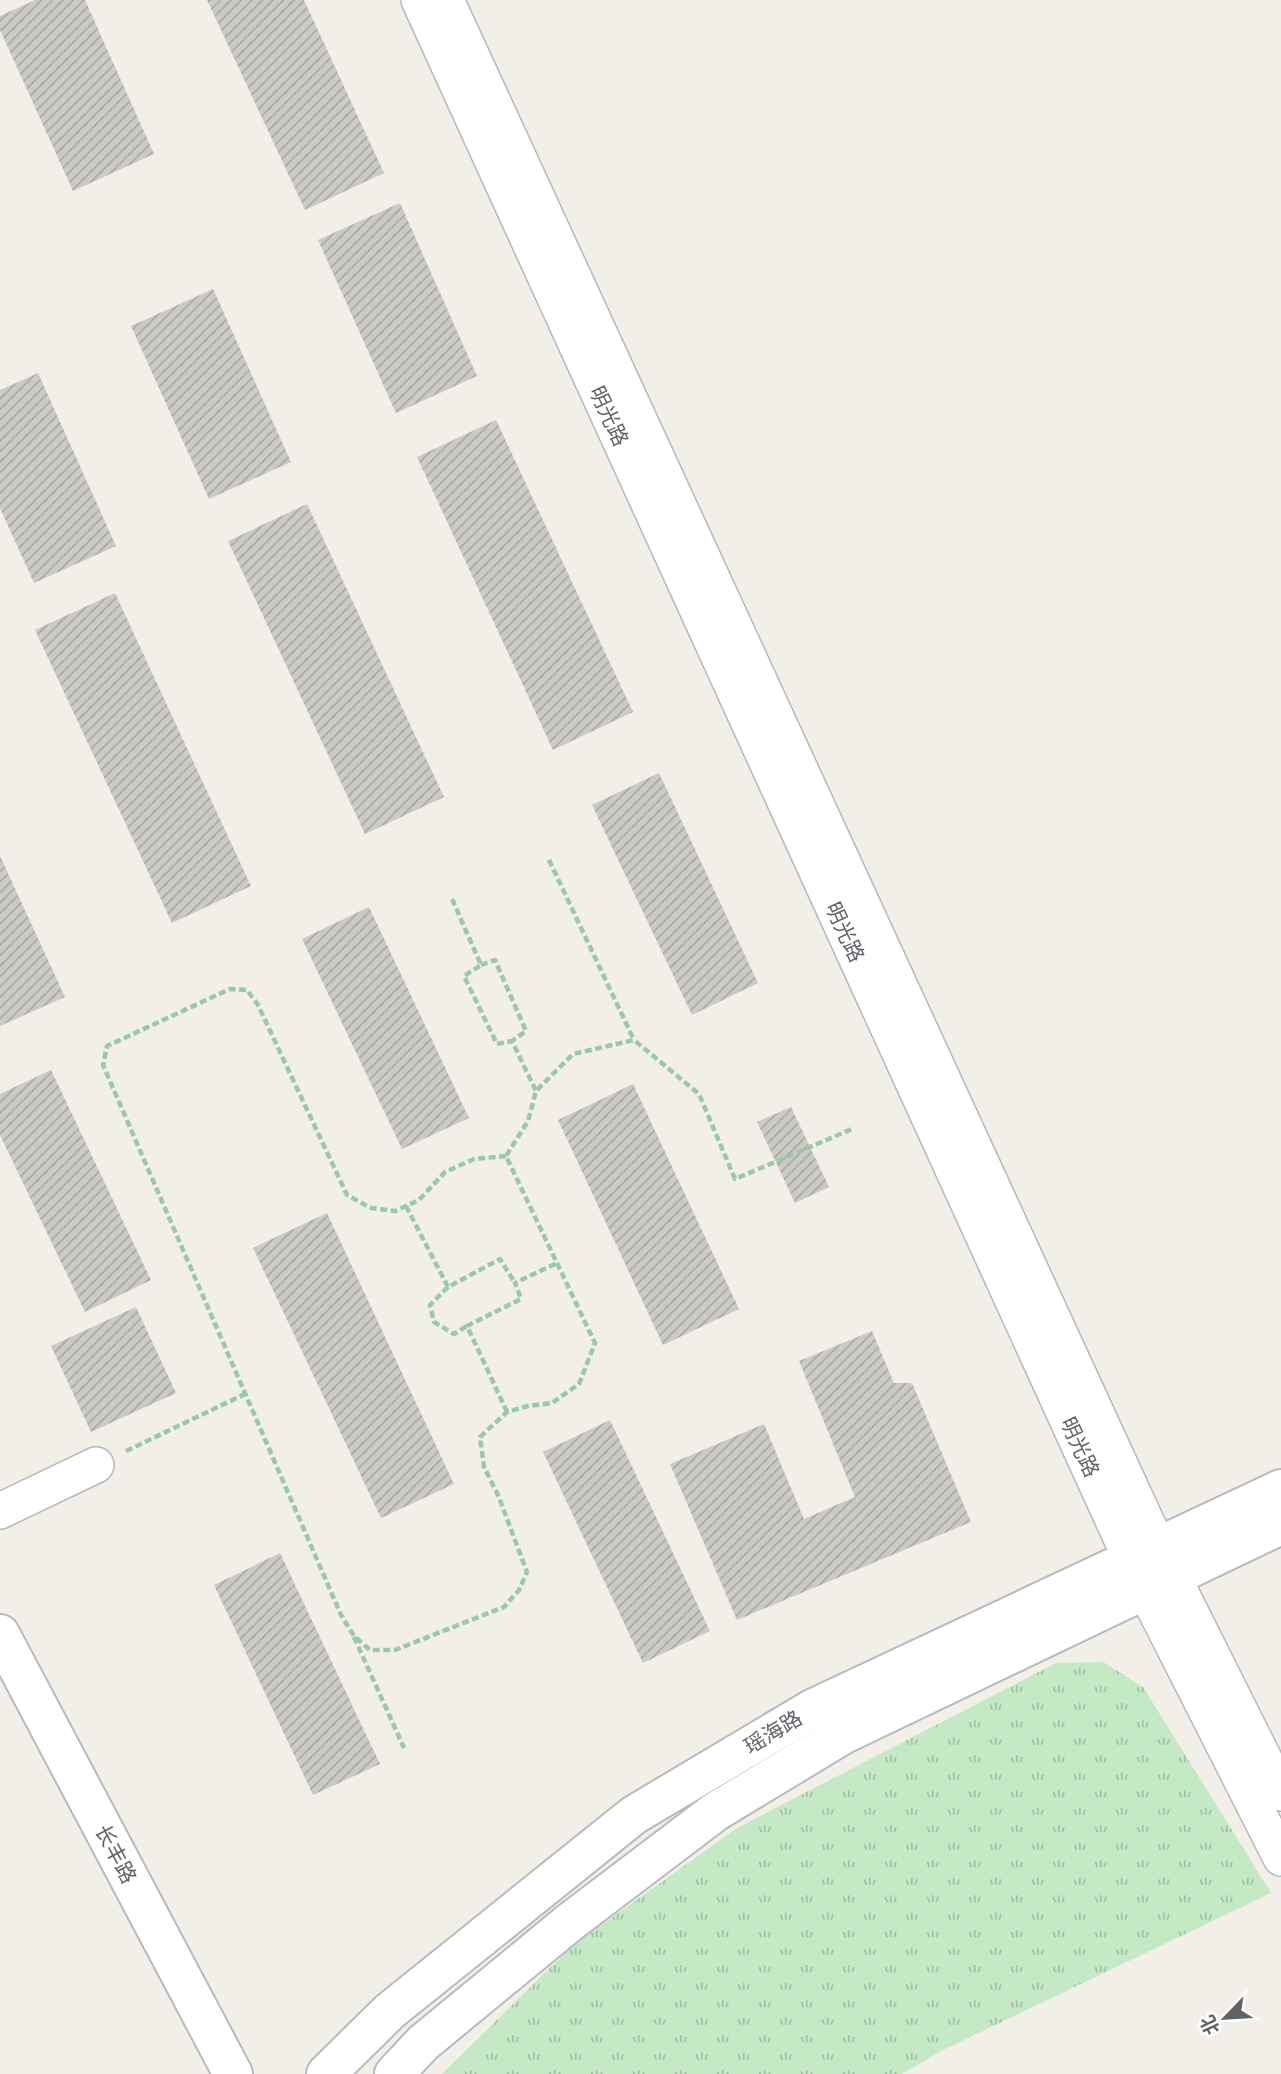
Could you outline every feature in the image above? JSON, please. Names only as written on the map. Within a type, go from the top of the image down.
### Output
[{"type":"street","name":"明光路","points":[[419,0],[1152,1568],[1281,1793]]},
{"type":"street","name":"明光路","points":[[446,0],[1281,1858]]},
{"type":"street","points":[[0,1511],[96,1465]]},
{"type":"street","name":"瑶海路","points":[[394,2074],[423,2043],[559,1931],[715,1812],[844,1734],[1152,1568],[1281,1489]]},
{"type":"street","name":"瑶海路","points":[[326,2074],[390,2011],[634,1815],[812,1709],[1152,1568],[1281,1525]]},
{"type":"street","name":"长丰路","points":[[0,1634],[233,2074]]},
{"type":"path","points":[[549,860],[634,1040],[699,1094],[735,1179],[852,1129]]},
{"type":"path","points":[[452,899],[481,964]]},
{"type":"path","points":[[495,960],[526,1031],[512,1041],[497,1044],[464,976],[481,964],[495,960]]},
{"type":"path","points":[[404,1748],[354,1636],[341,1615],[103,1065],[107,1046],[229,989],[247,990],[258,1005],[347,1195],[371,1208],[395,1211],[419,1200],[445,1172],[474,1159],[506,1156]]},
{"type":"path","points":[[506,1156],[528,1121],[536,1091],[573,1054],[634,1040]]},
{"type":"path","points":[[512,1041],[536,1091]]},
{"type":"path","points":[[354,1636],[370,1650],[395,1650],[504,1607],[519,1590],[527,1572],[498,1495],[484,1467],[480,1437],[507,1412],[528,1406],[552,1404],[579,1384],[595,1343],[506,1156]]},
{"type":"path","points":[[406,1206],[448,1287]]},
{"type":"path","points":[[500,1259],[515,1283],[521,1299],[454,1334],[434,1322],[430,1305],[448,1287],[500,1259]]},
{"type":"path","points":[[515,1283],[557,1263]]},
{"type":"path","points":[[467,1326],[507,1412]]},
{"type":"path","points":[[96,1465],[245,1394]]},
{"type":"green space","points":[[1103,1662],[1143,1687],[1271,1893],[941,2051],[902,2074],[442,2074],[572,1946],[737,1828],[1056,1663]]},
{"type":"building","points":[[35,0],[85,0],[154,154],[73,191],[0,30],[0,16]]},
{"type":"building","points":[[207,0],[304,0],[384,173],[305,210]]},
{"type":"building","points":[[400,203],[477,376],[396,413],[318,240]]},
{"type":"building","points":[[213,289],[291,462],[209,499],[131,326]]},
{"type":"building","points":[[38,373],[116,546],[34,583],[0,508],[0,390]]},
{"type":"building","points":[[496,420],[633,712],[553,750],[417,457]]},
{"type":"building","points":[[307,504],[444,797],[365,834],[228,541]]},
{"type":"building","points":[[115,593],[251,886],[172,923],[35,630]]},
{"type":"building","points":[[659,773],[758,983],[692,1015],[592,805]]},
{"type":"building","points":[[0,856],[65,997],[0,1026]]},
{"type":"building","points":[[369,907],[469,1118],[402,1149],[302,939]]},
{"type":"building","points":[[51,1070],[151,1280],[85,1312],[0,1135],[0,1094]]},
{"type":"building","points":[[633,1084],[739,1309],[663,1345],[558,1120]]},
{"type":"building","points":[[791,1107],[829,1187],[795,1203],[757,1122]]},
{"type":"building","points":[[327,1213],[454,1484],[381,1518],[253,1248]]},
{"type":"building","points":[[136,1307],[176,1393],[91,1432],[51,1346]]},
{"type":"building","points":[[872,1331],[894,1383],[912,1383],[971,1522],[737,1620],[670,1464],[764,1424],[804,1519],[855,1497],[799,1361]]},
{"type":"building","points":[[610,1420],[710,1631],[643,1663],[543,1452]]},
{"type":"building","points":[[280,1553],[380,1764],[313,1795],[214,1585]]}]
